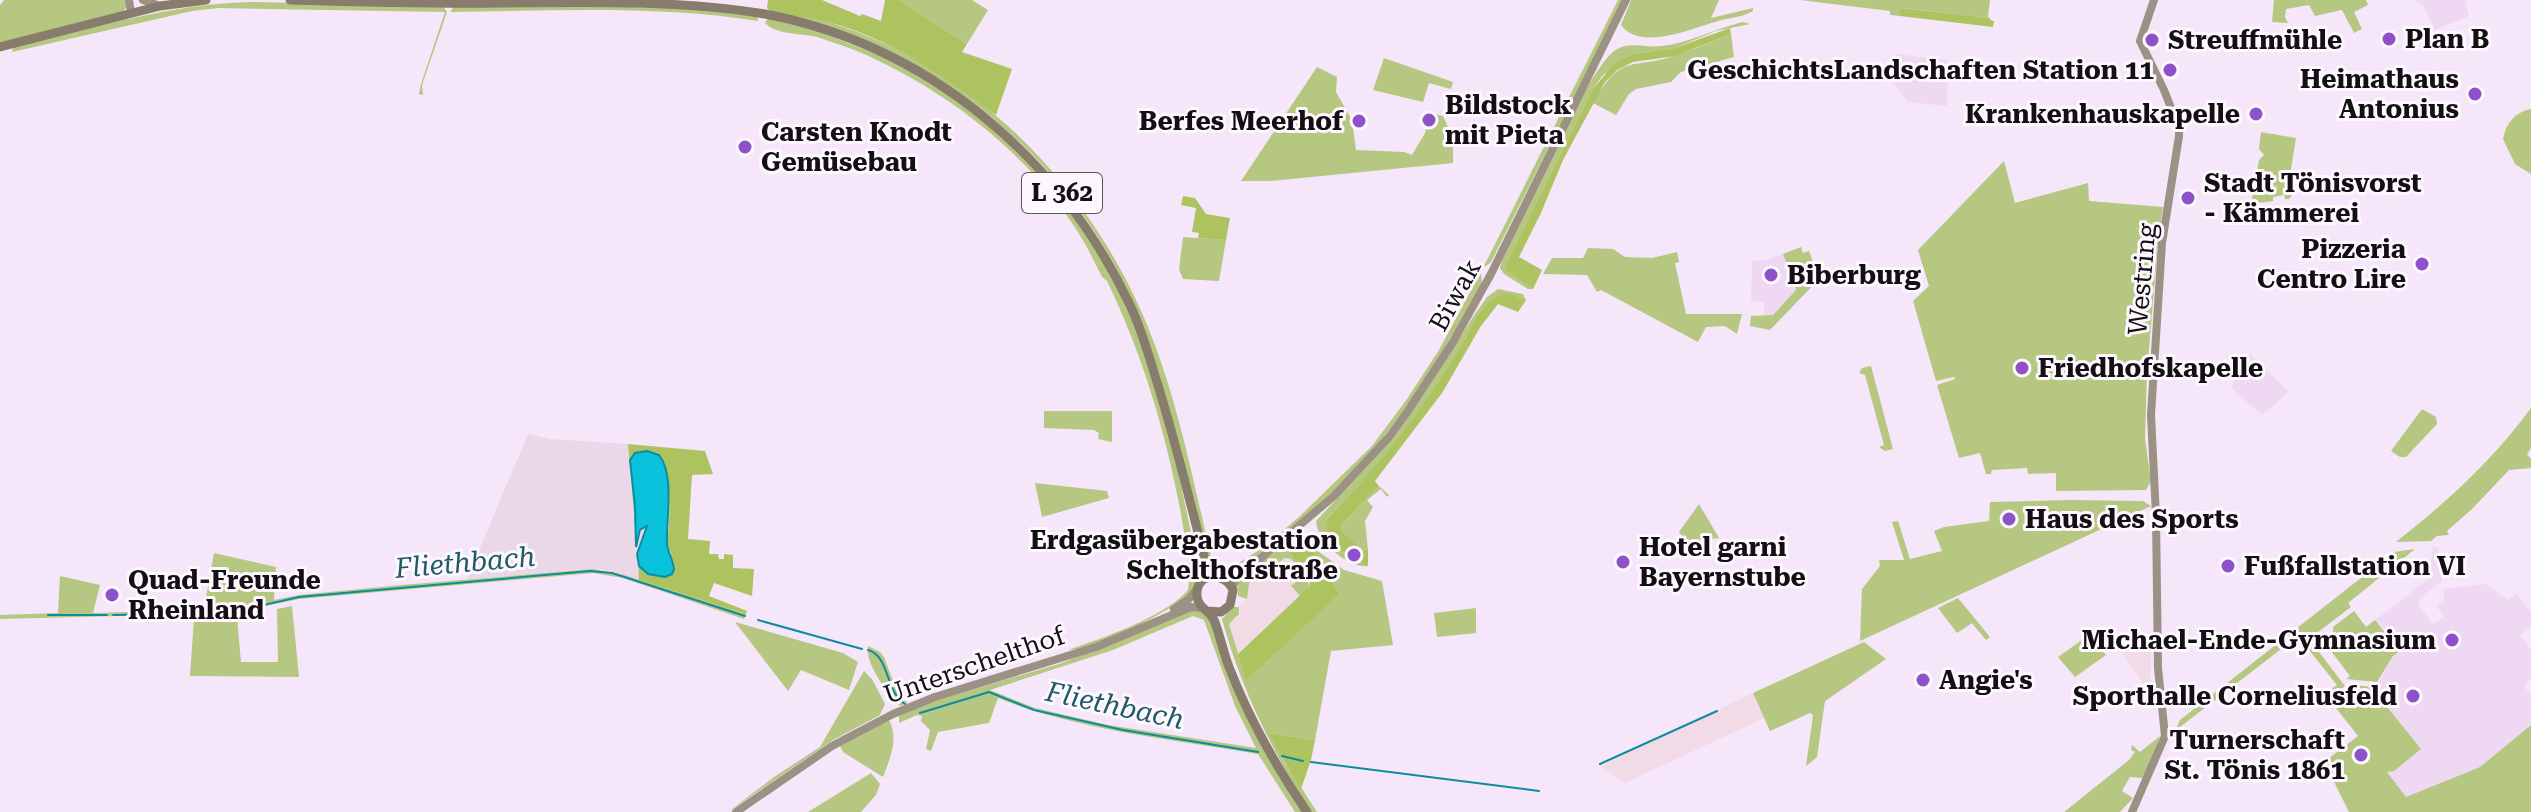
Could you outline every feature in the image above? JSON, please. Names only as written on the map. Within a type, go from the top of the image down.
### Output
[{"type":"main road","points":[[2,46],[160,6],[206,0]]},
{"type":"main road","name":"L 362","points":[[290,0],[694,4],[777,16],[867,45],[929,77],[995,125],[1053,182],[1092,234],[1123,291],[1143,337],[1167,414],[1206,567],[1219,577]]},
{"type":"main road","name":"L 362","points":[[1183,477],[1201,570],[1198,587]]},
{"type":"main road","points":[[1237,682],[1220,619],[1221,612],[1232,600],[1232,587],[1219,577],[1207,577],[1198,587],[1197,600],[1213,618],[1230,670],[1268,749],[1307,812]]},
{"type":"main road","points":[[1204,609],[1221,612]]},
{"type":"street","points":[[129,0],[134,12]]},
{"type":"street","points":[[134,12],[140,0],[160,6]]},
{"type":"street","name":"Biwak","points":[[1232,587],[1236,579],[1304,524],[1358,472],[1389,437],[1435,371],[1491,274],[1626,0]]},
{"type":"street","name":"Westring","points":[[2132,812],[2165,736],[2157,654],[2157,542],[2151,415],[2162,243],[2179,128],[2140,41],[2154,0]]},
{"type":"street","name":"Biwak","points":[[1219,577],[1254,563]]},
{"type":"street","name":"Unterschelthof","points":[[1151,623],[1183,603],[1198,587]]},
{"type":"street","name":"Unterschelthof","points":[[736,812],[832,746],[893,714],[935,697],[1056,661],[1191,607],[1204,609]]},
{"type":"shaded area","points":[[2413,0],[2465,0],[2469,16],[2435,30],[2424,6]]},
{"type":"shaded area","points":[[1896,54],[1948,60],[1947,106],[1908,102],[1894,83]]},
{"type":"shaded area","name":"Biberburg","points":[[1783,254],[1796,290],[1773,316],[1764,316],[1764,303],[1751,300],[1752,261]]},
{"type":"shaded area","points":[[2249,353],[2289,392],[2262,415],[2231,388],[2237,374],[2231,372],[2233,364],[2244,366]]},
{"type":"shaded area","points":[[528,434],[550,439],[628,444],[636,546],[640,530],[647,526],[637,554],[639,580],[593,569],[467,579]]},
{"type":"shaded area","points":[[2433,547],[2438,547],[2442,581],[2420,598],[2418,604],[2433,624],[2444,616],[2436,606],[2444,600],[2443,589],[2487,584],[2508,600],[2516,593],[2531,612],[2531,625],[2520,635],[2531,650],[2531,679],[2524,686],[2531,695],[2531,725],[2480,767],[2406,797],[2386,772],[2371,687],[2380,681],[2393,656],[2393,643],[2375,620],[2428,579]]},
{"type":"shaded area","points":[[1285,558],[1291,559],[1298,567],[1299,580],[1291,587],[1301,597],[1238,654],[1229,624],[1237,617],[1241,611],[1239,607],[1247,599],[1247,585]]},
{"type":"shaded area","points":[[2152,631],[2150,688],[2153,698],[2122,653]]},
{"type":"shaded area","points":[[1753,693],[1764,718],[1625,783],[1600,766]]},
{"type":"green space","points":[[4,0],[127,0],[123,11],[0,43],[0,5]]},
{"type":"green space","points":[[768,0],[822,0],[881,21],[885,0],[899,0],[967,44],[962,52],[1012,69],[996,115],[895,48],[827,22],[771,12],[767,8]]},
{"type":"green space","points":[[899,0],[972,0],[988,10],[967,44]]},
{"type":"green space","points":[[1618,0],[1623,0],[1491,262],[1483,268]]},
{"type":"green space","points":[[1631,0],[1719,0],[1711,18],[1753,8],[1753,11],[1684,32],[1642,37],[1630,33],[1621,25]]},
{"type":"green space","points":[[1800,0],[1990,0],[1990,18],[1902,8],[1900,16],[1890,15],[1890,11]]},
{"type":"green space","points":[[2274,0],[2366,0],[2368,5],[2354,12],[2362,29],[2354,33],[2342,10],[2315,16],[2309,5],[2286,9],[2288,23],[2272,22]]},
{"type":"green space","points":[[250,2],[443,6],[447,12],[422,85],[423,95],[419,94],[421,84],[445,12],[218,8],[192,11],[12,52],[13,47],[131,18],[190,7]]},
{"type":"green space","points":[[630,4],[757,16],[758,21],[643,11],[451,12],[453,7]]},
{"type":"green space","points":[[1901,8],[1990,18],[1994,21],[1993,27],[1900,16]]},
{"type":"green space","points":[[783,14],[831,23],[882,43],[931,68],[976,99],[1018,135],[1089,218],[1118,264],[1154,343],[1183,438],[1213,565],[1229,569],[1261,549],[1372,446],[1439,350],[1477,279],[1476,274],[1454,271],[1481,273],[1482,283],[1417,391],[1361,464],[1254,560],[1237,571],[1219,573],[1210,569],[1136,311],[1105,249],[1072,200],[1034,156],[991,117],[944,82],[893,53],[839,30]]},
{"type":"green space","points":[[768,18],[820,32],[891,60],[941,88],[1013,144],[1078,219],[1124,298],[1147,359],[1175,456],[1200,576],[1186,599],[1113,637],[1068,650],[1132,626],[1165,609],[1188,590],[1190,572],[1170,460],[1137,351],[1107,281],[1055,200],[1007,147],[950,102],[857,51],[817,37],[776,30],[765,23]]},
{"type":"green space","points":[[1743,22],[1750,24],[1716,31],[1675,48],[1632,54],[1603,75],[1593,89],[1505,266],[1506,271],[1533,289],[1504,274],[1500,268],[1502,261],[1539,180],[1574,111],[1606,59],[1624,46],[1671,45]]},
{"type":"green space","points":[[1730,28],[1731,34],[1675,56],[1633,62],[1617,70],[1605,82],[1563,160],[1519,257],[1542,270],[1533,289],[1506,271],[1505,266],[1593,89],[1613,65],[1632,54],[1675,48]]},
{"type":"green space","points":[[1731,34],[1734,57],[1681,72],[1671,82],[1636,89],[1629,94],[1616,115],[1593,103],[1620,69],[1677,55]]},
{"type":"green space","points":[[1384,58],[1453,82],[1451,89],[1429,83],[1423,102],[1373,90]]},
{"type":"green space","points":[[1317,67],[1337,77],[1336,92],[1352,120],[1356,150],[1412,155],[1428,121],[1432,122],[1433,114],[1443,116],[1453,138],[1453,163],[1271,181],[1241,181]]},
{"type":"green space","points":[[2531,109],[2531,174],[2515,164],[2503,139],[2512,119]]},
{"type":"green space","points":[[2261,132],[2296,138],[2287,193],[2293,194],[2289,199],[2285,199],[2284,195],[2273,197],[2273,201],[2251,204],[2259,160],[2264,155],[2259,149]]},
{"type":"green space","points":[[2004,161],[2015,203],[2088,183],[2089,201],[2163,207],[2147,373],[2145,439],[2151,481],[2146,490],[2056,491],[2056,473],[2028,474],[2027,468],[1992,470],[1991,474],[1986,474],[1980,453],[1959,458],[1937,385],[1955,379],[1936,381],[1913,301],[1929,286],[1918,250]]},
{"type":"green space","points":[[1183,196],[1195,198],[1206,214],[1230,218],[1226,240],[1198,238],[1199,233],[1192,232],[1196,208],[1181,205]]},
{"type":"green space","points":[[1183,237],[1226,240],[1219,281],[1183,279],[1179,270]]},
{"type":"green space","points":[[1801,247],[1803,253],[1809,251],[1819,279],[1770,330],[1750,326],[1751,316],[1773,315],[1796,290],[1783,254]]},
{"type":"green space","points":[[1588,248],[1613,249],[1625,257],[1652,258],[1677,252],[1679,262],[1675,263],[1686,314],[1742,314],[1737,334],[1725,326],[1706,327],[1698,342],[1601,290],[1597,292],[1587,275],[1543,274],[1552,258],[1583,258]]},
{"type":"green space","points":[[1498,289],[1523,294],[1526,300],[1507,293],[1471,328],[1441,380],[1399,440],[1326,520],[1341,549],[1368,566],[1352,563],[1328,545],[1316,521],[1371,462],[1416,406],[1475,314],[1487,297]]},
{"type":"green space","points":[[1508,293],[1526,300],[1518,312],[1498,304],[1481,326],[1442,393],[1375,481],[1379,486],[1341,525],[1342,531],[1361,551],[1368,550],[1368,566],[1360,563],[1363,558],[1348,548],[1344,553],[1328,537],[1326,520],[1403,432],[1483,309],[1495,298]]},
{"type":"green space","points":[[1871,366],[1893,449],[1885,451],[1879,447],[1884,445],[1865,375],[1859,373],[1862,368]]},
{"type":"green space","points":[[2531,408],[2531,448],[2527,454],[2531,459],[2531,468],[2509,470],[2447,531],[2449,535],[2437,536],[2431,541],[2396,542],[2468,480]]},
{"type":"green space","points":[[2422,409],[2436,417],[2437,424],[2406,457],[2400,457],[2391,451]]},
{"type":"green space","points":[[1044,411],[1112,411],[1112,442],[1098,439],[1099,433],[1094,430],[1044,428]]},
{"type":"green space","points":[[628,444],[705,451],[713,474],[692,475],[688,539],[710,541],[709,554],[718,554],[719,559],[724,559],[724,554],[733,555],[733,568],[754,569],[752,596],[714,583],[709,596],[747,611],[746,614],[639,580],[638,561],[648,574],[665,577],[671,553],[668,542],[669,490],[662,459],[632,455],[636,538]]},
{"type":"green space","points":[[1035,483],[1107,491],[1109,498],[1042,517]]},
{"type":"green space","points":[[1379,486],[1389,495],[1387,497],[1381,489],[1367,500],[1373,507],[1365,521],[1368,550],[1361,551],[1342,531],[1341,525]]},
{"type":"green space","points":[[2143,501],[2151,506],[1860,641],[1862,589],[1880,566],[1879,560],[1904,560],[1892,522],[1898,521],[1910,559],[1942,551],[1934,531],[1989,521],[1990,502]]},
{"type":"green space","points":[[1699,504],[1719,538],[1691,540],[1679,532]]},
{"type":"green space","points":[[1304,541],[1344,570],[1382,581],[1393,645],[1331,651],[1315,740],[1269,733],[1305,761],[1282,758],[1317,812],[1311,812],[1259,719],[1238,670],[1222,619],[1232,607],[1239,607],[1239,614],[1229,624],[1246,679],[1340,594],[1311,549],[1296,549],[1291,552],[1310,586],[1301,597],[1291,586],[1298,580],[1298,567],[1291,559],[1285,558],[1249,583],[1247,599],[1238,596],[1237,580],[1277,551]]},
{"type":"green space","points":[[1311,549],[1340,594],[1246,680],[1238,654],[1310,586],[1290,552]]},
{"type":"green space","points":[[2415,549],[2348,603],[2351,607],[2309,639],[2345,686],[2330,700],[2325,693],[2337,685],[2298,636],[2177,727],[2180,720],[2394,552]]},
{"type":"green space","points":[[214,553],[276,567],[274,600],[401,585],[593,569],[624,575],[746,614],[744,619],[623,578],[593,573],[299,599],[231,613],[203,614]]},
{"type":"green space","points":[[60,576],[100,585],[93,613],[199,610],[198,614],[0,619],[0,615],[58,613]]},
{"type":"green space","points":[[1958,598],[1990,637],[1986,640],[1972,623],[1957,633],[1938,608]]},
{"type":"green space","points":[[292,606],[299,677],[190,676],[194,619],[237,618],[241,662],[278,662],[277,609]]},
{"type":"green space","points":[[1196,608],[1210,617],[1223,655],[1303,812],[1295,812],[1258,754],[1061,719],[998,698],[989,723],[938,732],[931,751],[926,749],[930,730],[921,721],[922,716],[917,715],[899,723],[899,715],[931,702],[1062,663]],"holes":[[[1193,616],[1204,620],[1235,706],[1256,748],[1108,725],[1035,708],[990,690],[1113,650]]]},
{"type":"green space","points":[[1476,608],[1476,633],[1437,637],[1434,613]]},
{"type":"green space","points":[[2354,611],[2366,627],[2375,620],[2392,642],[2397,639],[2404,648],[2393,656],[2377,682],[2346,679],[2350,676],[2324,642],[2319,645],[2321,637],[2333,635],[2333,627]]},
{"type":"green space","points":[[735,622],[843,653],[858,662],[849,690],[801,670],[788,691]]},
{"type":"green space","points":[[2089,635],[2106,655],[2075,677],[2058,657]]},
{"type":"green space","points":[[1864,642],[1886,659],[1825,701],[1817,757],[1806,766],[1813,715],[1810,713],[1770,731],[1753,693]]},
{"type":"green space","points":[[868,646],[884,657],[899,697],[908,703],[900,706],[889,695],[873,669]]},
{"type":"green space","points":[[864,671],[872,679],[885,704],[880,715],[833,740],[728,812],[820,747]]},
{"type":"green space","points":[[2352,687],[2371,687],[2421,749],[2394,771],[2387,772],[2406,797],[2480,767],[2531,725],[2531,812],[2349,812],[2324,762],[2358,736],[2332,703],[2343,694],[2347,698],[2355,692]]},
{"type":"green space","points":[[889,720],[893,741],[883,777],[843,752],[840,746]]},
{"type":"green space","points":[[1269,733],[1315,740],[1301,789],[1282,757],[1304,761],[1281,755]]},
{"type":"green space","points":[[2160,736],[2142,788],[2142,778],[2130,777],[2122,791],[2133,798],[2120,812],[2064,812],[2129,760],[2135,752],[2131,750],[2132,745],[2140,752]]},
{"type":"green space","points":[[871,773],[880,784],[876,795],[861,812],[808,812]]},
{"type":"water","points":[[647,451],[659,455],[667,474],[667,544],[674,569],[672,574],[665,577],[648,574],[639,566],[637,554],[647,526],[640,530],[636,547],[630,460],[635,453]]},
{"type":"waterway","name":"Fliethbach","points":[[185,613],[237,611],[299,597],[590,571],[612,573],[745,616]]},
{"type":"waterway","name":"Fliethbach","points":[[113,615],[180,614]]},
{"type":"waterway","name":"Fliethbach","points":[[48,615],[107,615]]},
{"type":"waterway","name":"Fliethbach","points":[[758,620],[862,649]]},
{"type":"waterway","name":"Fliethbach","points":[[868,650],[880,659],[894,691],[905,704]]},
{"type":"waterway","name":"Fliethbach","points":[[920,713],[989,692],[1034,710],[1123,730],[1258,752]]},
{"type":"waterway","name":"Fliethbach","points":[[1600,764],[1717,711]]},
{"type":"waterway","name":"Fliethbach","points":[[1282,756],[1303,761]]},
{"type":"waterway","name":"Fliethbach","points":[[1311,762],[1539,791]]},
{"type":"place","name":"Plan B","points":[[2389,39]]},
{"type":"place","name":"Streuffmühle","points":[[2152,40]]},
{"type":"place","name":"GeschichtsLandschaften Station 11","points":[[2170,70]]},
{"type":"place","name":"Heimathaus Antonius","points":[[2475,94]]},
{"type":"place","name":"Krankenhauskapelle","points":[[2256,114]]},
{"type":"place","name":"Bildstock mit Pieta","points":[[1429,120]]},
{"type":"place","name":"Berfes Meerhof","points":[[1359,121]]},
{"type":"place","name":"Carsten Knodt Gemüsebau","points":[[745,147]]},
{"type":"place","name":"Stadt Tönisvorst - Kämmerei","points":[[2188,198]]},
{"type":"place","name":"Pizzeria Centro Lire","points":[[2422,264]]},
{"type":"place","name":"Biberburg","points":[[1771,275]]},
{"type":"place","name":"Friedhofskapelle","points":[[2022,368]]},
{"type":"place","name":"Haus des Sports","points":[[2009,519]]},
{"type":"place","name":"Erdgasübergabestation Schelthofstraße","points":[[1354,555]]},
{"type":"place","name":"Hotel garni Bayernstube","points":[[1623,562]]},
{"type":"place","name":"Fußfallstation VI","points":[[2228,566]]},
{"type":"place","name":"Quad-Freunde Rheinland","points":[[112,595]]},
{"type":"place","name":"Michael-Ende-Gymnasium","points":[[2452,640]]},
{"type":"place","name":"Angie's","points":[[1923,680]]},
{"type":"place","name":"Sporthalle Corneliusfeld","points":[[2413,696]]},
{"type":"place","name":"Turnerschaft St. Tönis 1861","points":[[2361,755]]}]
